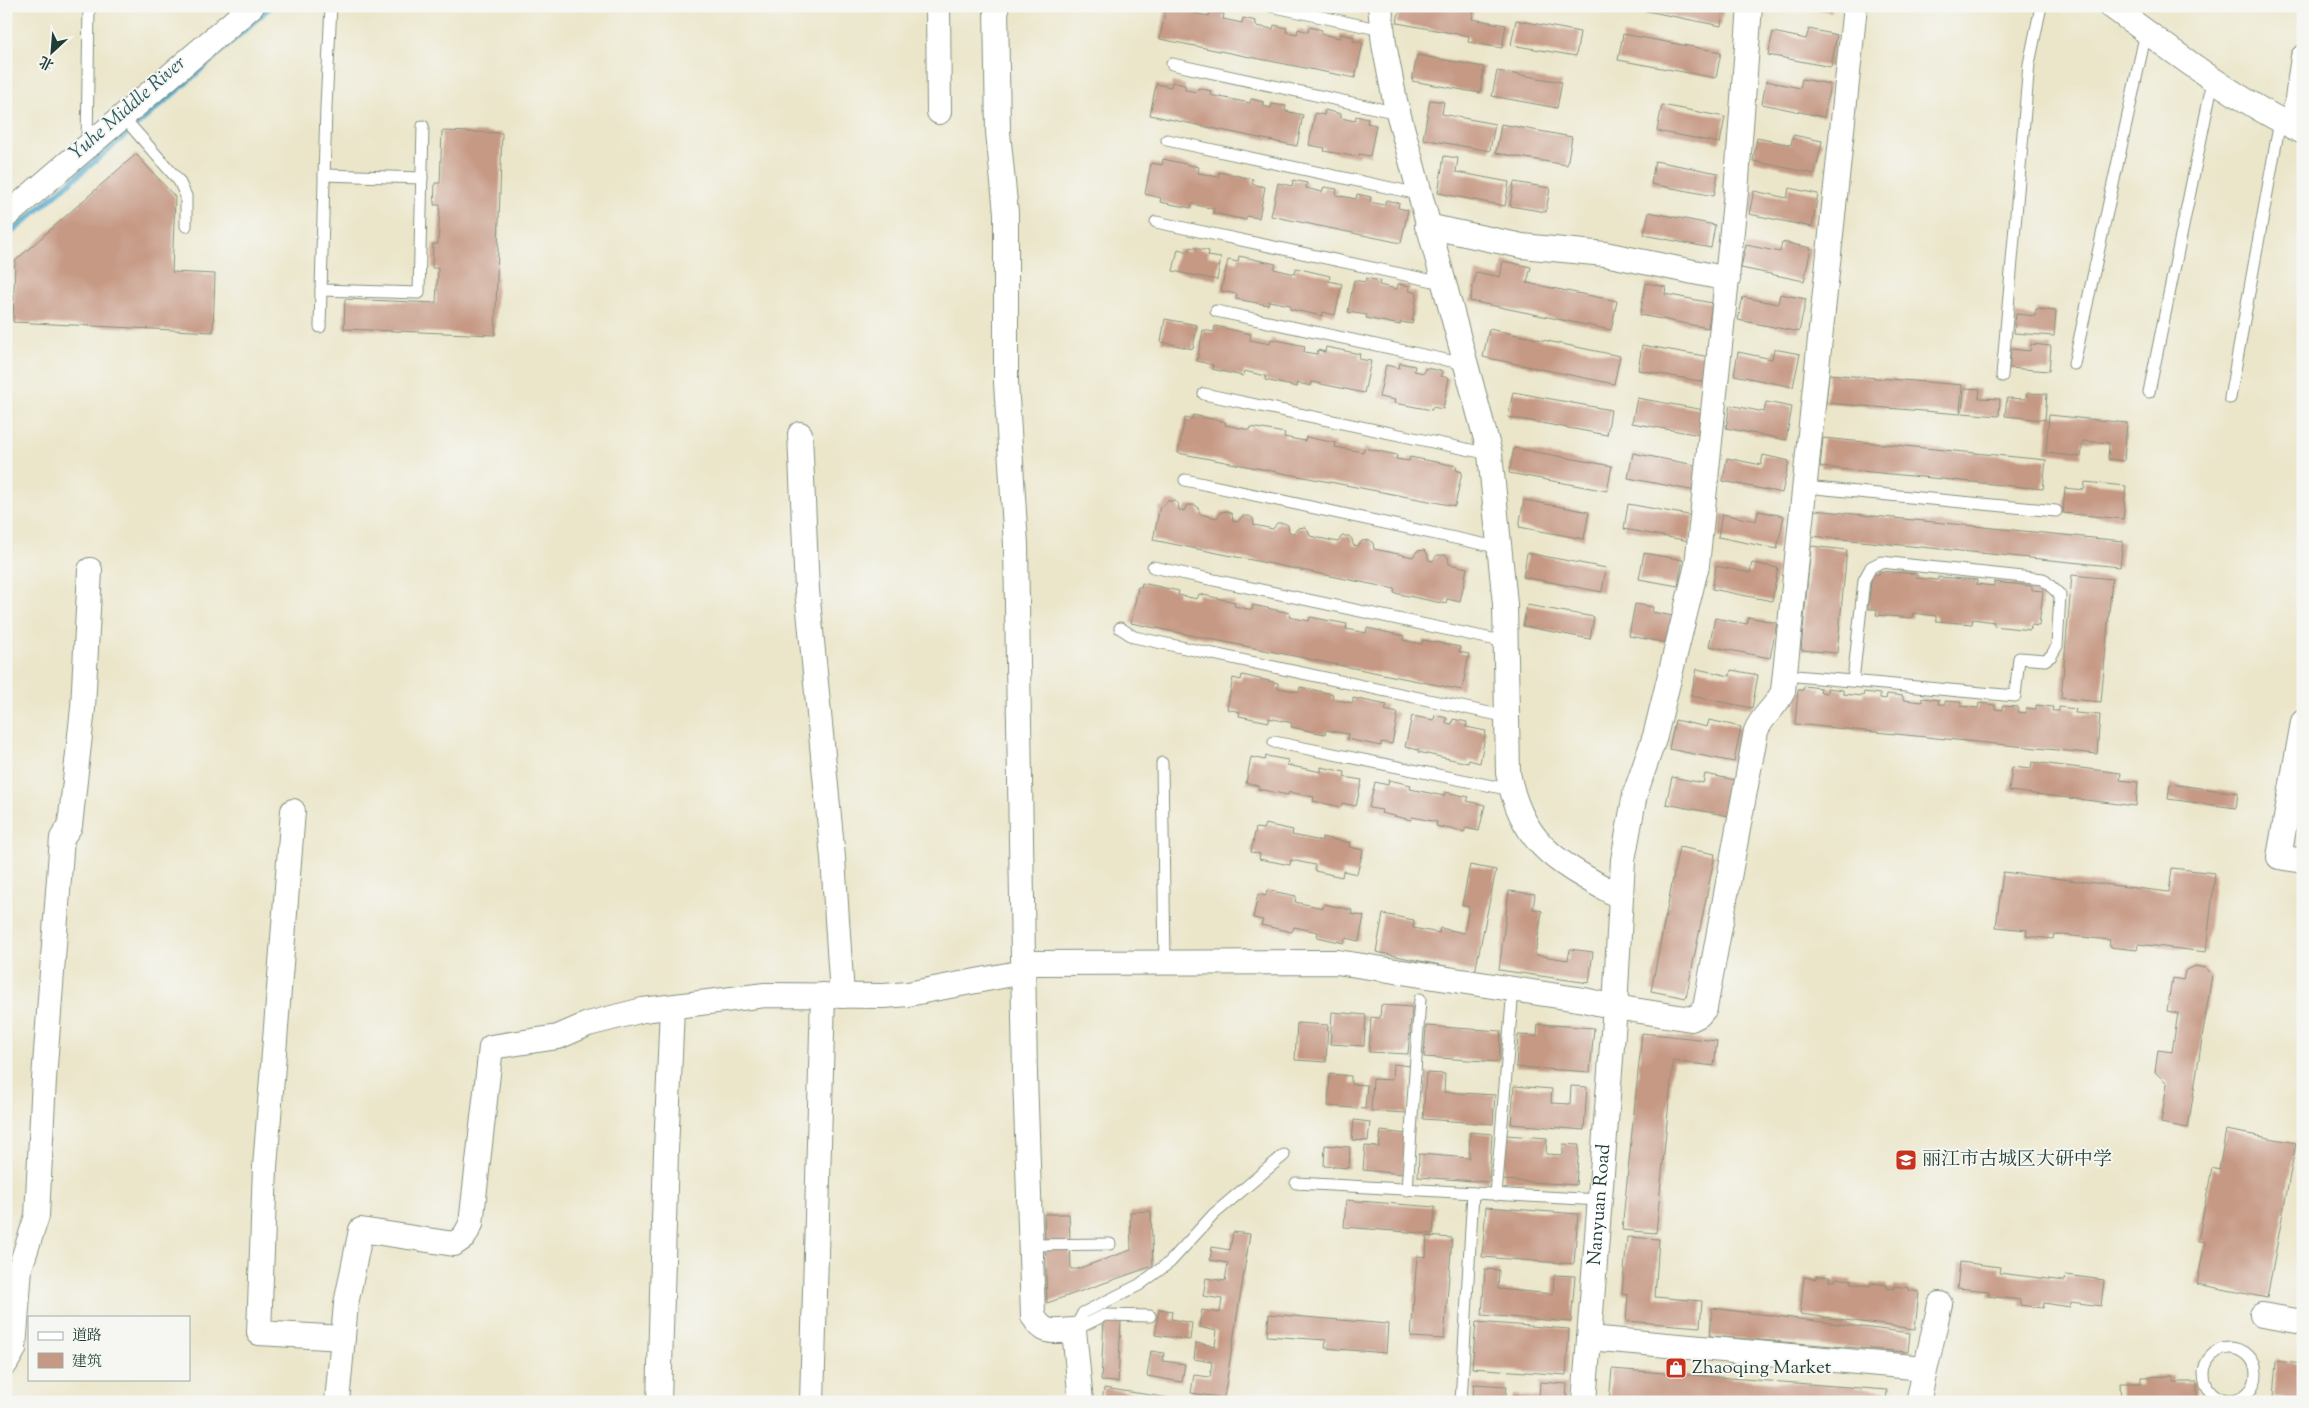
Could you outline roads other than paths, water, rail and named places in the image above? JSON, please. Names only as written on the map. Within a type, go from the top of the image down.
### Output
[{"type":"street","points":[[6,216],[252,6]]},
{"type":"street","points":[[938,6],[939,112]]},
{"type":"street","points":[[996,6],[998,132],[1006,213],[1006,382],[1016,546],[1023,968],[1033,1316],[1041,1328],[1047,1332],[1074,1330],[1081,1402]]},
{"type":"street","points":[[1380,6],[1388,72],[1398,113],[1490,454],[1501,548],[1506,642],[1508,773],[1512,790],[1525,824],[1547,852],[1561,864],[1620,897]]},
{"type":"street","name":"Nanyuan Road","points":[[1584,1402],[1615,1008],[1623,860],[1635,794],[1655,736],[1697,565],[1728,279],[1750,6]]},
{"type":"street","points":[[337,1402],[346,1304],[362,1230],[454,1244],[468,1230],[471,1224],[491,1046],[558,1037],[619,1015],[765,995],[908,994],[1023,968],[1166,962],[1337,962],[1584,1000],[1615,1008],[1691,1020],[1699,1015],[1705,1008],[1756,731],[1762,718],[1780,698],[1785,675],[1855,6]]},
{"type":"street","points":[[2111,6],[2213,80],[2292,127],[2303,58]]},
{"type":"street","points":[[1427,226],[1522,246],[1605,254],[1728,279]]},
{"type":"street","points":[[800,434],[807,590],[833,858],[832,996],[812,1402]]},
{"type":"street","points":[[6,1363],[14,1348],[20,1268],[35,1228],[37,1216],[44,1079],[62,838],[70,826],[83,708],[90,570]]},
{"type":"street","points":[[2303,722],[2279,857],[2303,861]]},
{"type":"street","points":[[293,811],[265,1167],[259,1332],[343,1338]]},
{"type":"street","points":[[659,1402],[672,1007]]},
{"type":"street","points":[[1918,1402],[1924,1368],[1940,1304]]},
{"type":"street","points":[[2262,1315],[2303,1322]]},
{"type":"street","points":[[1589,1338],[1924,1368]]},
{"type":"lane","points":[[87,148],[89,6]]},
{"type":"lane","points":[[320,327],[331,6]]},
{"type":"lane","points":[[1271,6],[1382,30]]},
{"type":"lane","points":[[2002,376],[2029,64],[2041,6]]},
{"type":"lane","points":[[2074,364],[2146,32]]},
{"type":"lane","points":[[1172,64],[1398,113]]},
{"type":"lane","points":[[2149,392],[2213,80]]},
{"type":"lane","points":[[123,117],[179,181],[186,196],[186,226]]},
{"type":"lane","points":[[321,290],[419,293],[423,126]]},
{"type":"lane","points":[[2230,398],[2292,127]]},
{"type":"lane","points":[[1167,140],[1419,194]]},
{"type":"lane","points":[[324,175],[422,178]]},
{"type":"lane","points":[[1156,222],[1443,283]]},
{"type":"lane","points":[[1216,311],[1465,364]]},
{"type":"lane","points":[[1204,394],[1490,454]]},
{"type":"lane","points":[[1185,480],[1501,548]]},
{"type":"lane","points":[[1805,487],[2056,511]]},
{"type":"lane","points":[[1785,675],[2015,696],[2019,658],[2045,660],[2057,646],[2060,595],[2043,579],[1882,562],[1872,567],[1864,580],[1853,681]]},
{"type":"lane","points":[[1153,567],[1506,642]]},
{"type":"lane","points":[[1120,628],[1134,637],[1508,717]]},
{"type":"lane","points":[[1274,742],[1512,790]]},
{"type":"lane","points":[[1162,763],[1166,962]]},
{"type":"lane","points":[[1496,1194],[1513,989]]},
{"type":"lane","points":[[1407,1190],[1420,1000]]},
{"type":"lane","points":[[1074,1330],[1083,1313],[1139,1285],[1170,1262],[1214,1214],[1284,1155]]},
{"type":"lane","points":[[1296,1183],[1600,1200]]},
{"type":"lane","points":[[1461,1402],[1473,1193]]},
{"type":"lane","points":[[1031,1246],[1110,1244]]},
{"type":"lane","points":[[1074,1330],[1105,1316],[1150,1316]]},
{"type":"lane","points":[[2226,1348],[2243,1351],[2254,1364],[2256,1373],[2252,1388],[2246,1394],[2231,1401],[2217,1396],[2211,1391],[2204,1377],[2207,1362],[2211,1356],[2226,1348]]},
{"type":"waterway","name":"Yuhe Middle River","points":[[6,237],[181,87],[271,6]]},
{"type":"place","name":"丽江市古城区大研中学","points":[[1906,1160]]},
{"type":"place","name":"Zhaoqing Market","points":[[1676,1368]]}]
